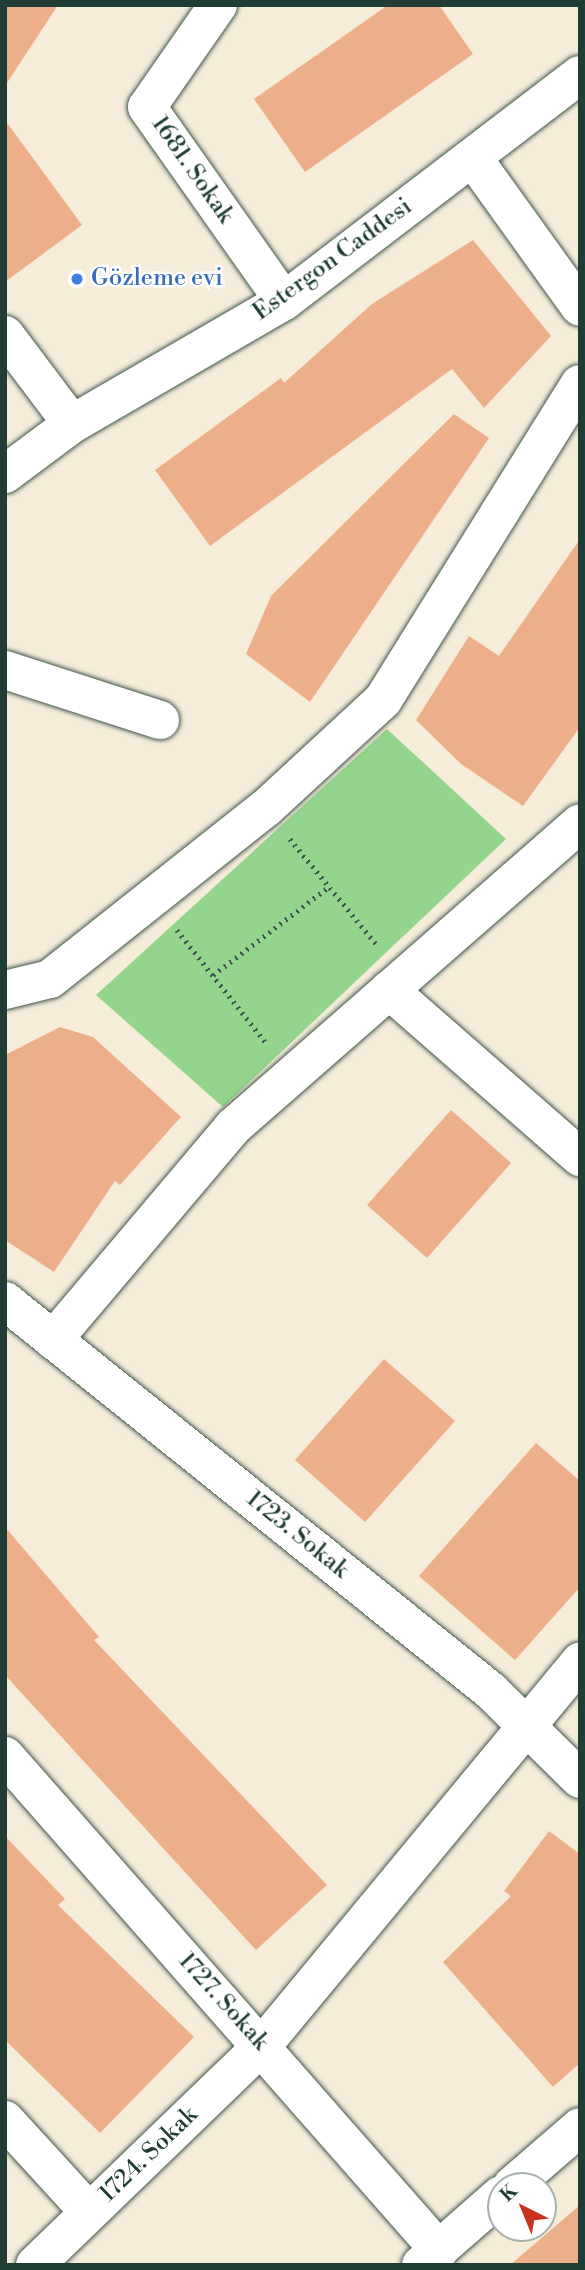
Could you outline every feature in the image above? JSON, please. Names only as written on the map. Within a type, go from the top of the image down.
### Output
[{"type":"street","name":"1681. Sokak","points":[[218,5],[147,107],[284,301]]},
{"type":"street","name":"Estergon Caddesi","points":[[5,474],[72,424],[284,301],[580,75]]},
{"type":"street","points":[[473,158],[580,307]]},
{"type":"street","points":[[5,335],[72,424]]},
{"type":"street","points":[[5,990],[50,979],[266,808],[383,700],[580,384]]},
{"type":"street","points":[[5,670],[160,720]]},
{"type":"street","points":[[53,1340],[233,1127],[580,823]]},
{"type":"street","points":[[397,984],[580,1157]]},
{"type":"street","name":"1723. Sokak","points":[[5,1301],[526,1725],[580,1779]]},
{"type":"street","name":"1724. Sokak","points":[[35,2265],[262,2046],[580,1661]]},
{"type":"street","name":"1727. Sokak","points":[[5,1756],[262,2046],[430,2257]]},
{"type":"street","points":[[5,2120],[89,2212]]},
{"type":"street","points":[[528,2172],[580,2127]]},
{"type":"street","points":[[430,2257],[487,2207]]},
{"type":"path","points":[[266,808],[397,984]]},
{"type":"path","points":[[213,975],[327,888]]},
{"type":"path","points":[[152,899],[291,1076]]},
{"type":"green space","points":[[387,729],[506,839],[223,1107],[96,995]]},
{"type":"building","points":[[5,5],[58,5],[5,86]]},
{"type":"building","points":[[388,5],[439,5],[473,54],[305,172],[254,99]]},
{"type":"building","points":[[5,120],[82,225],[5,282]]},
{"type":"building","points":[[473,240],[551,336],[484,408],[452,369],[210,546],[155,470],[281,378],[284,383],[372,304]]},
{"type":"building","points":[[454,414],[489,438],[310,702],[246,654],[271,596]]},
{"type":"building","points":[[580,539],[580,727],[523,806],[461,764],[416,720],[469,636],[499,656]]},
{"type":"building","points":[[60,1027],[93,1037],[181,1117],[120,1185],[115,1181],[54,1272],[5,1240],[5,1055]]},
{"type":"building","points":[[451,1110],[511,1163],[427,1258],[367,1205]]},
{"type":"building","points":[[384,1359],[455,1421],[365,1522],[295,1460]]},
{"type":"building","points":[[536,1443],[580,1481],[580,1587],[515,1660],[419,1576]]},
{"type":"building","points":[[5,1527],[99,1637],[94,1640],[327,1885],[256,1950],[5,1675]]},
{"type":"building","points":[[549,1831],[580,1854],[580,2063],[553,2087],[443,1962],[511,1896],[504,1891]]},
{"type":"building","points":[[5,1836],[65,1899],[58,1905],[194,2037],[100,2133],[5,2040]]},
{"type":"building","points":[[580,2205],[580,2265],[510,2265],[537,2242],[557,2242],[557,2225]]},
{"type":"place","name":"Gözleme evi","points":[[77,279]]}]
